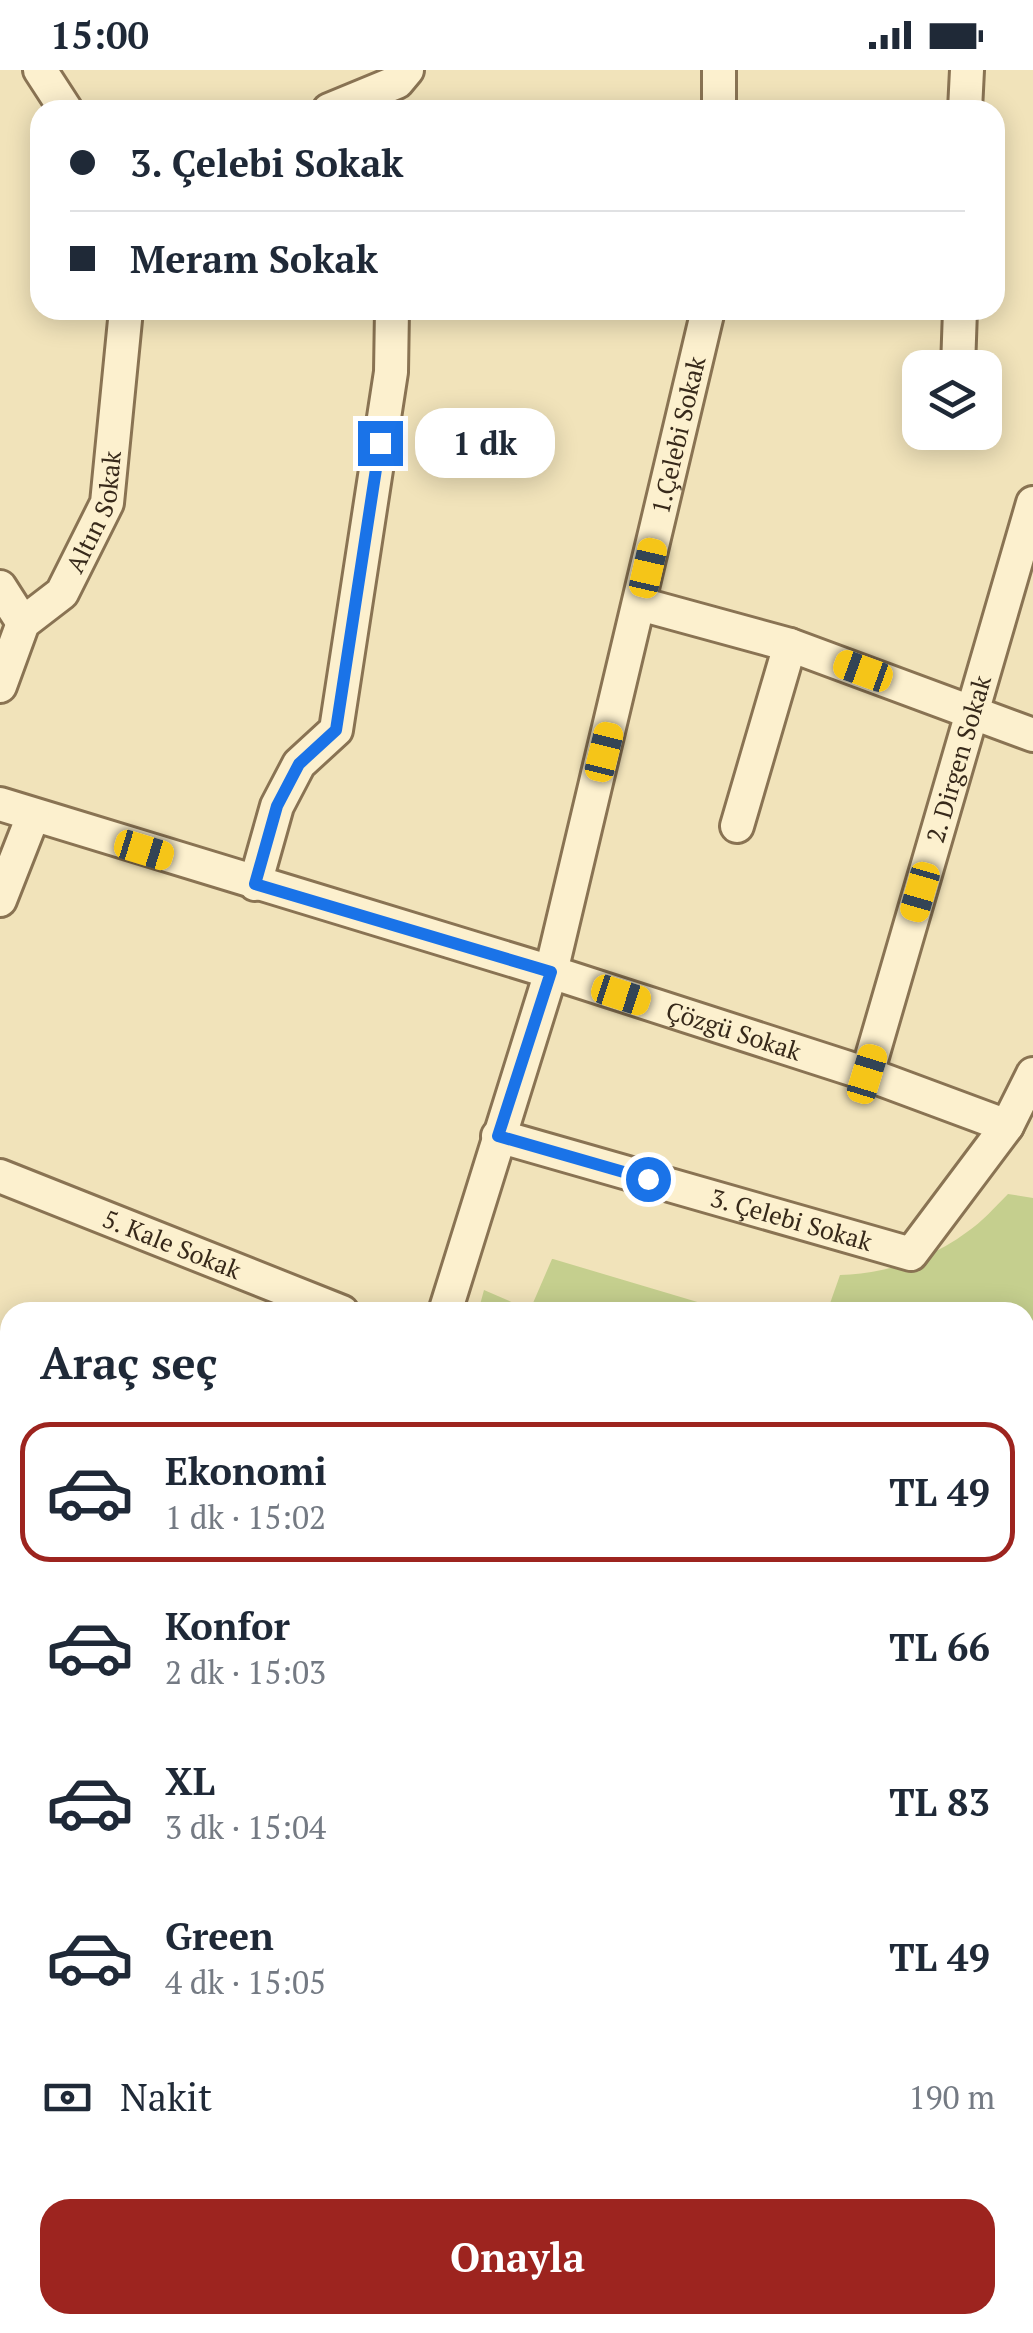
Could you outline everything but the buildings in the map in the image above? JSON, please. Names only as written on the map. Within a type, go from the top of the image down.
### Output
[{"type":"street","points":[[40,70],[60,100]]},
{"type":"street","points":[[719,70],[719,100]]},
{"type":"street","points":[[966,70],[966,100]]},
{"type":"street","points":[[354,100],[398,83]]},
{"type":"street","name":"Altın Sokak","points":[[23,623],[62,593],[107,502],[125,320]]},
{"type":"street","points":[[255,884],[284,792],[299,764],[336,730],[391,372],[392,320]]},
{"type":"street","name":"1.Çelebi Sokak","points":[[448,1302],[551,972],[706,320]]},
{"type":"street","points":[[959,350],[960,320]]},
{"type":"street","name":"2. Dirgen Sokak","points":[[867,1074],[1033,503]]},
{"type":"street","points":[[0,587],[23,623],[0,686]]},
{"type":"street","points":[[640,604],[790,645],[1033,735]]},
{"type":"street","points":[[738,826],[790,645]]},
{"type":"street","name":"Çözgü Sokak","points":[[0,804],[551,972],[867,1074],[1006,1126]]},
{"type":"street","points":[[0,900],[33,816]]},
{"type":"street","points":[[1006,1126],[1033,1074]]},
{"type":"street","name":"3. Çelebi Sokak","points":[[498,1136],[911,1254],[1006,1126]]},
{"type":"street","name":"5. Kale Sokak","points":[[0,1176],[317,1302]]},
{"type":"green space","points":[[1008,1194],[1033,1198],[1033,1302],[831,1302],[840,1275],[890,1268],[923,1257],[953,1242]]},
{"type":"green space","points":[[552,1259],[697,1302],[533,1302]]},
{"type":"green space","points":[[484,1290],[512,1302],[481,1302]]},
{"type":"route","points":[[380,443],[336,730],[299,764],[277,806],[255,884],[551,972],[498,1136],[648,1179]]}]
